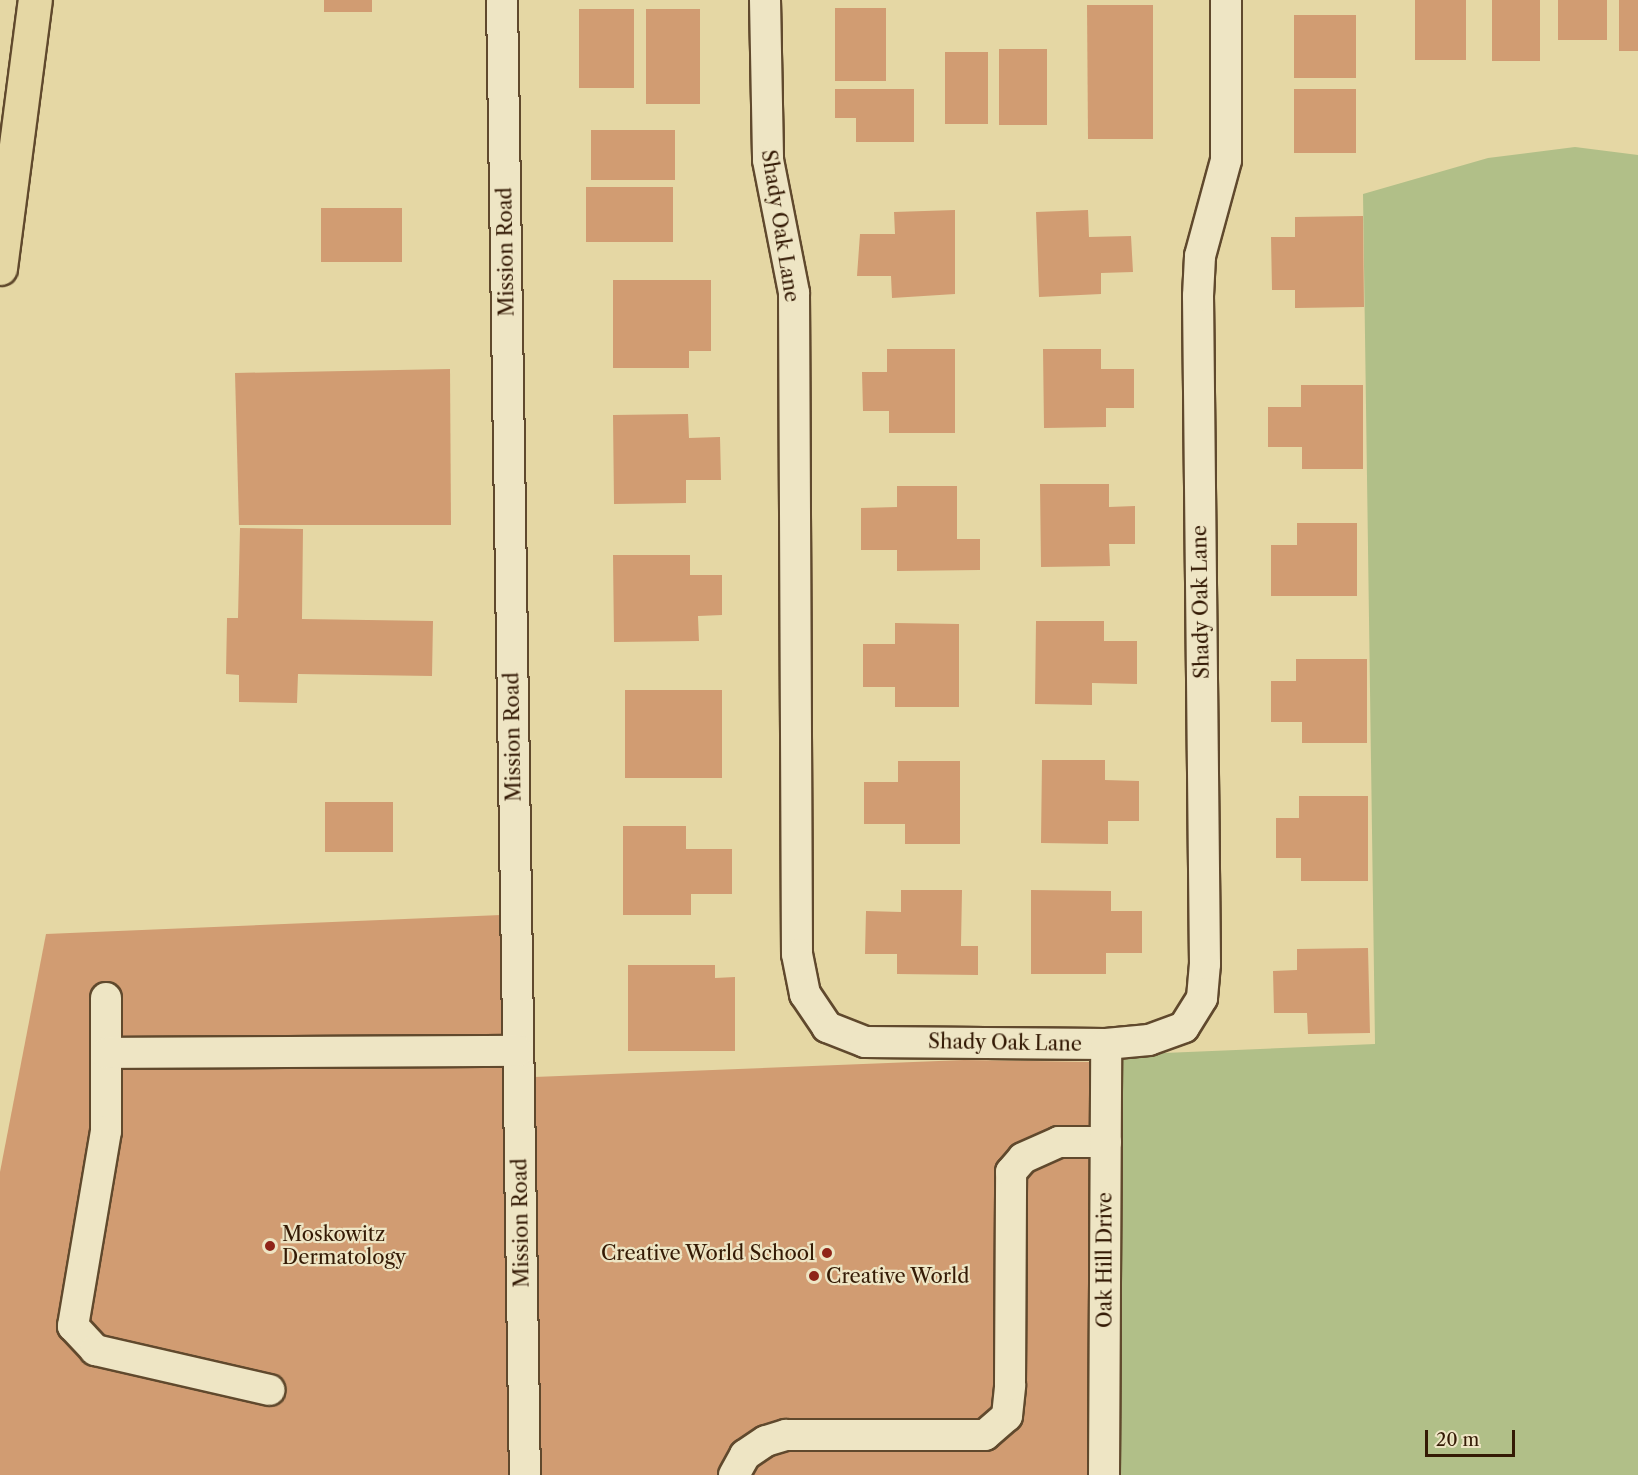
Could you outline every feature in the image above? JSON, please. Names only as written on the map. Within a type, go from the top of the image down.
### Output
[{"type":"highway","points":[[0,268],[35,0]]},
{"type":"street","name":"Mission Road","points":[[502,0],[525,1475]]},
{"type":"street","name":"Shady Oak Lane","points":[[765,0],[768,160],[794,293],[797,954],[805,994],[827,1027],[865,1042],[1106,1044],[1149,1040],[1184,1027],[1202,998],[1205,964],[1198,296],[1200,256],[1226,160],[1226,0]]},
{"type":"street","points":[[106,998],[106,1131],[74,1326],[95,1350],[269,1390]]},
{"type":"street","name":"Oak Hill Drive","points":[[1104,1475],[1106,1044]]},
{"type":"street","points":[[106,1053],[518,1051]]},
{"type":"street","points":[[734,1475],[745,1455],[766,1442],[786,1436],[985,1436],[1006,1416],[1010,1385],[1011,1172],[1023,1158],[1059,1142],[1106,1142]]},
{"type":"green space","points":[[1575,147],[1638,155],[1638,1475],[1120,1475],[1122,1060],[1164,1053],[1375,1044],[1363,194],[1488,158]]},
{"type":"building","points":[[324,0],[372,0],[372,12],[324,12]]},
{"type":"building","points":[[1415,0],[1466,0],[1466,60],[1415,60]]},
{"type":"building","points":[[1492,0],[1540,0],[1540,61],[1492,61]]},
{"type":"building","points":[[1558,0],[1607,0],[1607,40],[1558,40]]},
{"type":"building","points":[[1619,0],[1638,0],[1638,51],[1619,51]]},
{"type":"building","points":[[1087,5],[1153,5],[1153,139],[1088,139]]},
{"type":"building","points":[[835,8],[886,8],[886,81],[835,81]]},
{"type":"building","points":[[579,9],[634,9],[634,88],[579,88]]},
{"type":"building","points":[[646,9],[700,9],[700,104],[646,104]]},
{"type":"building","points":[[1294,15],[1356,15],[1356,78],[1294,78]]},
{"type":"building","points":[[999,49],[1047,49],[1047,125],[999,125]]},
{"type":"building","points":[[945,52],[988,52],[988,124],[945,124]]},
{"type":"building","points":[[835,89],[914,89],[914,142],[856,142],[856,118],[835,118]]},
{"type":"building","points":[[1294,89],[1356,89],[1356,153],[1294,153]]},
{"type":"building","points":[[591,130],[675,130],[675,180],[591,180]]},
{"type":"building","points":[[586,187],[673,187],[673,242],[586,242]]},
{"type":"building","points":[[321,208],[402,208],[402,262],[321,262]]},
{"type":"building","points":[[955,210],[955,294],[892,298],[891,276],[857,276],[860,234],[895,234],[894,212]]},
{"type":"building","points":[[1088,210],[1089,237],[1131,236],[1133,272],[1101,273],[1101,294],[1039,297],[1036,212]]},
{"type":"building","points":[[1363,216],[1364,307],[1295,308],[1295,290],[1272,290],[1271,237],[1295,237],[1295,217]]},
{"type":"building","points":[[613,280],[711,280],[711,351],[689,351],[689,368],[613,368]]},
{"type":"building","points":[[887,349],[955,349],[955,433],[889,433],[889,411],[863,411],[862,372],[887,372]]},
{"type":"building","points":[[1043,349],[1101,349],[1101,369],[1134,369],[1134,408],[1106,408],[1106,427],[1044,428]]},
{"type":"building","points":[[450,369],[451,525],[239,525],[235,373]]},
{"type":"building","points":[[1301,385],[1363,385],[1363,469],[1302,469],[1302,447],[1268,447],[1268,407],[1301,407]]},
{"type":"building","points":[[688,414],[689,438],[720,437],[721,480],[686,480],[686,503],[614,504],[613,415]]},
{"type":"building","points":[[1040,484],[1109,484],[1109,507],[1135,506],[1135,544],[1109,544],[1110,566],[1041,567]]},
{"type":"building","points":[[897,486],[957,486],[957,539],[980,539],[980,570],[897,571],[897,550],[861,550],[861,508],[897,507]]},
{"type":"building","points":[[1297,523],[1357,523],[1357,596],[1271,596],[1271,545],[1297,545]]},
{"type":"building","points":[[240,528],[303,529],[302,619],[433,621],[432,676],[298,674],[297,703],[239,702],[239,675],[226,674],[227,618],[238,618]]},
{"type":"building","points":[[613,555],[690,555],[690,575],[722,575],[722,615],[698,616],[699,641],[614,642]]},
{"type":"building","points":[[1036,621],[1104,621],[1104,641],[1137,641],[1137,684],[1092,683],[1092,705],[1035,704]]},
{"type":"building","points":[[895,623],[959,624],[959,707],[895,707],[895,687],[863,687],[863,644],[895,644]]},
{"type":"building","points":[[1296,659],[1367,659],[1367,743],[1302,743],[1302,722],[1271,722],[1271,681],[1296,681]]},
{"type":"building","points":[[625,690],[722,690],[722,778],[625,778]]},
{"type":"building","points":[[1042,760],[1105,760],[1105,780],[1139,781],[1139,821],[1108,821],[1108,844],[1041,843]]},
{"type":"building","points":[[898,761],[960,761],[960,844],[905,844],[905,824],[864,824],[864,782],[898,782]]},
{"type":"building","points":[[1299,796],[1368,796],[1368,881],[1301,881],[1301,858],[1276,858],[1276,818],[1299,818]]},
{"type":"building","points":[[325,802],[393,802],[393,852],[325,852]]},
{"type":"building","points":[[623,826],[686,826],[686,849],[732,849],[732,894],[691,894],[691,915],[623,915]]},
{"type":"building","points":[[901,890],[962,890],[961,946],[978,946],[978,975],[897,974],[897,954],[865,954],[866,911],[901,912]]},
{"type":"building","points":[[1031,890],[1111,891],[1111,911],[1142,911],[1142,953],[1106,953],[1106,974],[1031,974]]},
{"type":"building","points":[[501,915],[510,1475],[0,1475],[0,1172],[46,934]]},
{"type":"building","points":[[1368,948],[1370,1033],[1308,1034],[1307,1013],[1274,1013],[1273,971],[1297,970],[1297,949]]},
{"type":"building","points":[[628,965],[715,965],[715,978],[735,977],[735,1051],[628,1051]]},
{"type":"building","name":"Creative World","points":[[964,1060],[1091,1062],[1089,1475],[540,1475],[534,1077]]},
{"type":"place","name":"Moskowitz Dermatology","points":[[270,1246]]},
{"type":"place","name":"Creative World School","points":[[827,1253]]},
{"type":"place","name":"Creative World","points":[[814,1276]]}]
